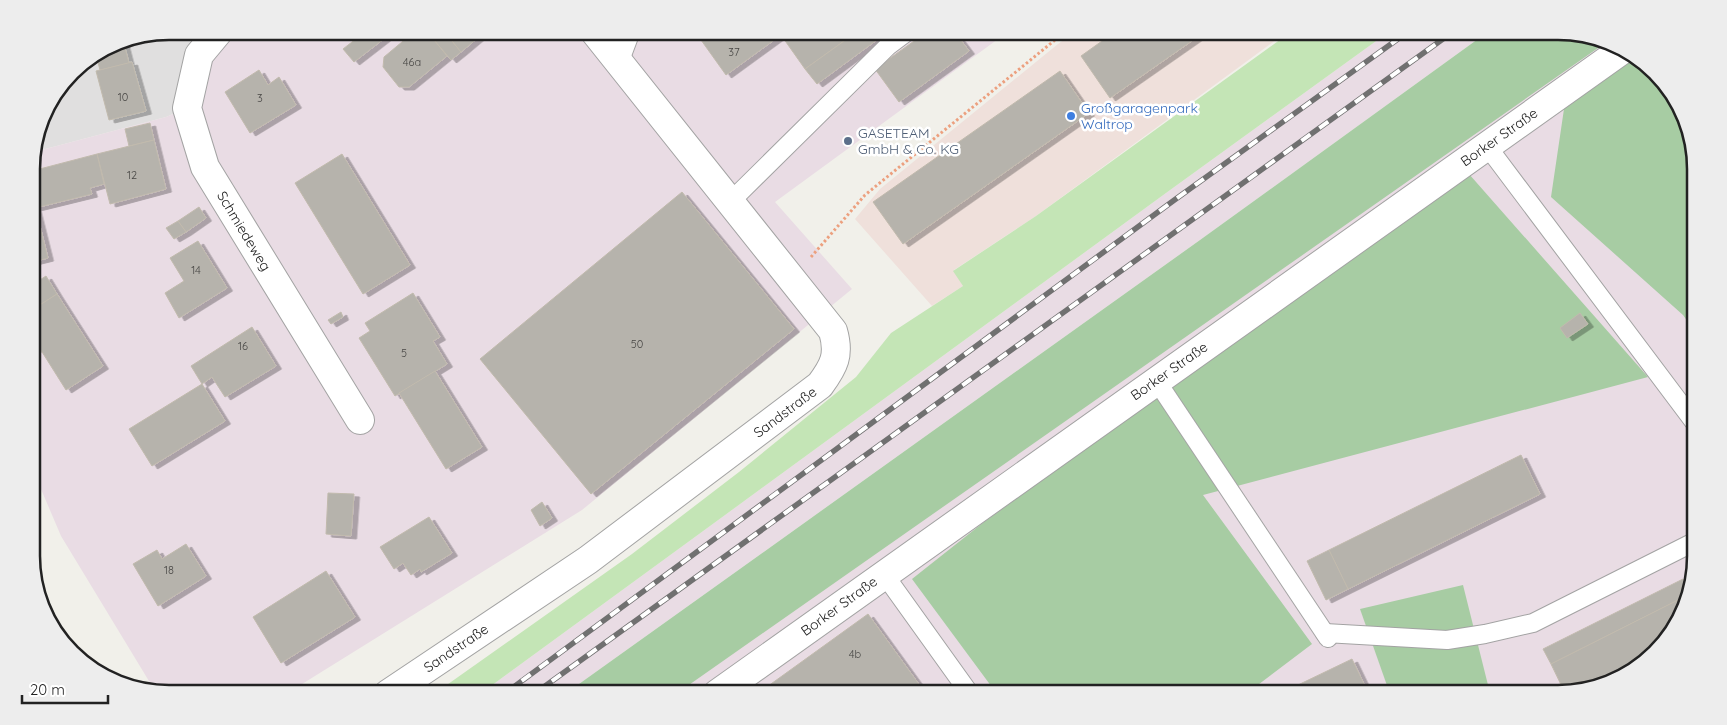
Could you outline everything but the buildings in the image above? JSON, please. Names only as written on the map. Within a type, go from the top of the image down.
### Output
[{"type":"street","name":"Schmiedeweg","points":[[212,40],[199,55],[187,108],[205,167],[360,420]]},
{"type":"street","name":"Sandstraße","points":[[401,685],[588,560],[820,385],[833,367],[837,345],[834,331],[601,40]]},
{"type":"street","name":"Borker Straße","points":[[730,685],[1617,54]]},
{"type":"lane","points":[[619,63],[628,40]]},
{"type":"lane","points":[[730,202],[896,40]]},
{"type":"lane","points":[[1487,146],[1687,412]]},
{"type":"lane","points":[[1156,380],[1327,636],[1447,640],[1486,634],[1533,623],[1687,546]]},
{"type":"lane","points":[[884,574],[964,685]]},
{"type":"path","points":[[792,279],[865,195],[1055,40]]},
{"type":"shaded area","points":[[215,40],[187,108],[166,117],[41,150],[44,136],[57,104],[84,72],[104,57],[136,44],[152,41]]},
{"type":"shaded area","points":[[215,40],[997,40],[775,202],[852,289],[582,510],[300,685],[151,684],[61,536],[40,487],[41,150],[166,117],[187,108]]},
{"type":"shaded area","name":"Großgaragenpark Waltrop","points":[[1064,40],[1276,40],[1036,216],[954,270],[963,286],[932,306],[855,219],[880,189]]},
{"type":"shaded area","points":[[1378,40],[1477,40],[578,685],[492,685]]},
{"type":"shaded area","points":[[1536,40],[1583,42],[1615,53],[1637,67],[1649,78],[1670,104],[1683,136],[1687,169],[1687,564],[1685,581],[1680,597],[1674,613],[1665,628],[1637,658],[1615,672],[1583,683],[1566,685],[642,685]]},
{"type":"green space","points":[[1280,40],[1378,40],[492,685],[447,685],[632,554],[739,472],[856,377],[891,333],[963,286],[953,271],[1036,216]]},
{"type":"green space","points":[[1477,40],[1558,40],[1583,42],[1599,47],[689,685],[578,685]]},
{"type":"green space","points":[[1629,62],[1649,78],[1670,104],[1683,136],[1686,152],[1687,321],[1683,315],[1551,197],[1564,109]]},
{"type":"green space","points":[[1469,174],[1648,377],[1203,495],[1312,644],[1258,685],[990,685],[912,579],[984,522]]},
{"type":"green space","points":[[1463,585],[1488,685],[1387,685],[1360,609]]},
{"type":"railway","points":[[516,685],[1173,201],[1397,40]]},
{"type":"railway","points":[[546,685],[1442,40]]},
{"type":"place","name":"Großgaragenpark Waltrop","points":[[1071,116]]},
{"type":"place","name":"GASETEAM GmbH & Co. KG","points":[[848,141]]}]
